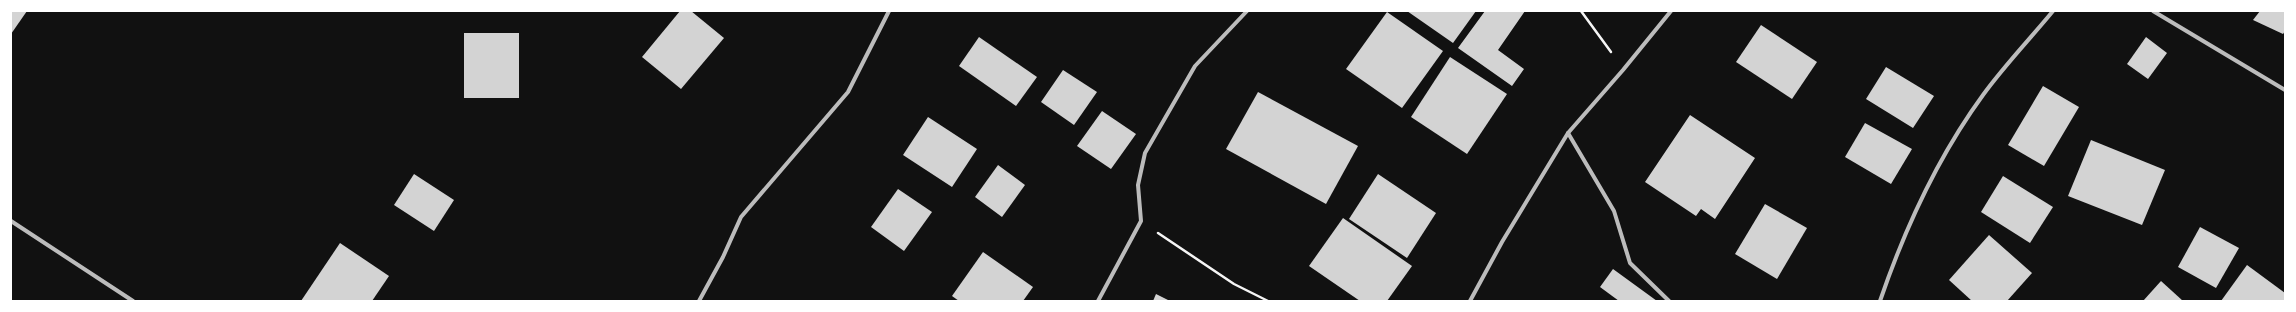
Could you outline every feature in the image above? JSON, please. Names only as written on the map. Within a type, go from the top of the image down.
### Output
[{"type":"street","points":[[699,301],[723,257],[741,217],[848,92],[889,11]]},
{"type":"street","points":[[1098,301],[1141,222],[1138,185],[1145,153],[1195,66],[1247,11]]},
{"type":"street","points":[[1470,301],[1502,242],[1568,133],[1623,70],[1671,11]]},
{"type":"street","points":[[1880,301],[1900,243],[1936,167],[1983,95],[2053,11]]},
{"type":"street","points":[[2153,11],[2285,89]]},
{"type":"street","points":[[1568,133],[1614,212],[1630,263],[1669,301]]},
{"type":"street","points":[[11,221],[133,301]]},
{"type":"path","points":[[1582,11],[1623,70]]},
{"type":"path","points":[[1141,222],[1234,284],[1268,301]]},
{"type":"building","points":[[11,11],[27,11],[11,34]]},
{"type":"building","points":[[680,11],[691,11],[724,38],[681,89],[642,57]]},
{"type":"building","points":[[1407,11],[1476,11],[1453,43]]},
{"type":"building","points":[[1485,11],[1525,11],[1498,50],[1524,69],[1512,86],[1458,48]]},
{"type":"building","points":[[2260,11],[2285,11],[2285,31],[2283,34],[2253,20]]},
{"type":"building","points":[[1387,12],[1443,51],[1402,108],[1346,69]]},
{"type":"building","points":[[1761,25],[1817,62],[1792,99],[1736,62]]},
{"type":"building","points":[[464,33],[519,33],[519,98],[464,98]]},
{"type":"building","points":[[979,37],[1037,77],[1016,106],[959,66]]},
{"type":"building","points":[[2146,37],[2167,53],[2148,79],[2127,64]]},
{"type":"building","points":[[1450,57],[1507,94],[1467,154],[1411,117]]},
{"type":"building","points":[[1886,67],[1934,96],[1913,128],[1866,99]]},
{"type":"building","points":[[1063,70],[1097,92],[1074,125],[1041,102]]},
{"type":"building","points":[[2043,86],[2079,107],[2044,166],[2008,145]]},
{"type":"building","points":[[1258,92],[1358,146],[1326,204],[1226,149]]},
{"type":"building","points":[[1102,111],[1136,134],[1111,169],[1077,146]]},
{"type":"building","points":[[1690,115],[1755,158],[1715,219],[1701,209],[1696,216],[1645,182]]},
{"type":"building","points":[[928,117],[977,149],[952,187],[903,155]]},
{"type":"building","points":[[1865,123],[1912,149],[1891,184],[1845,157]]},
{"type":"building","points":[[2091,140],[2165,170],[2142,225],[2068,196]]},
{"type":"building","points":[[998,165],[1025,185],[1002,217],[975,197]]},
{"type":"building","points":[[414,174],[454,200],[434,231],[394,205]]},
{"type":"building","points":[[1378,174],[1436,213],[1407,258],[1349,219]]},
{"type":"building","points":[[2003,176],[2053,207],[2030,243],[1981,212]]},
{"type":"building","points":[[898,189],[932,212],[904,251],[871,227]]},
{"type":"building","points":[[1765,204],[1807,228],[1777,279],[1735,254]]},
{"type":"building","points":[[1343,218],[1412,266],[1387,301],[1360,301],[1309,266]]},
{"type":"building","points":[[2200,227],[2239,248],[2216,288],[2178,267]]},
{"type":"building","points":[[1989,235],[2032,273],[2007,301],[1972,301],[1949,280]]},
{"type":"building","points":[[340,243],[389,276],[372,301],[301,301]]},
{"type":"building","points":[[983,252],[1033,287],[1023,301],[959,301],[952,296]]},
{"type":"building","points":[[2247,265],[2285,293],[2285,301],[2221,301]]},
{"type":"building","points":[[1613,269],[1657,301],[1619,301],[1600,287]]},
{"type":"building","points":[[2161,281],[2183,301],[2143,301]]},
{"type":"building","points":[[1156,294],[1170,301],[1153,301]]}]
